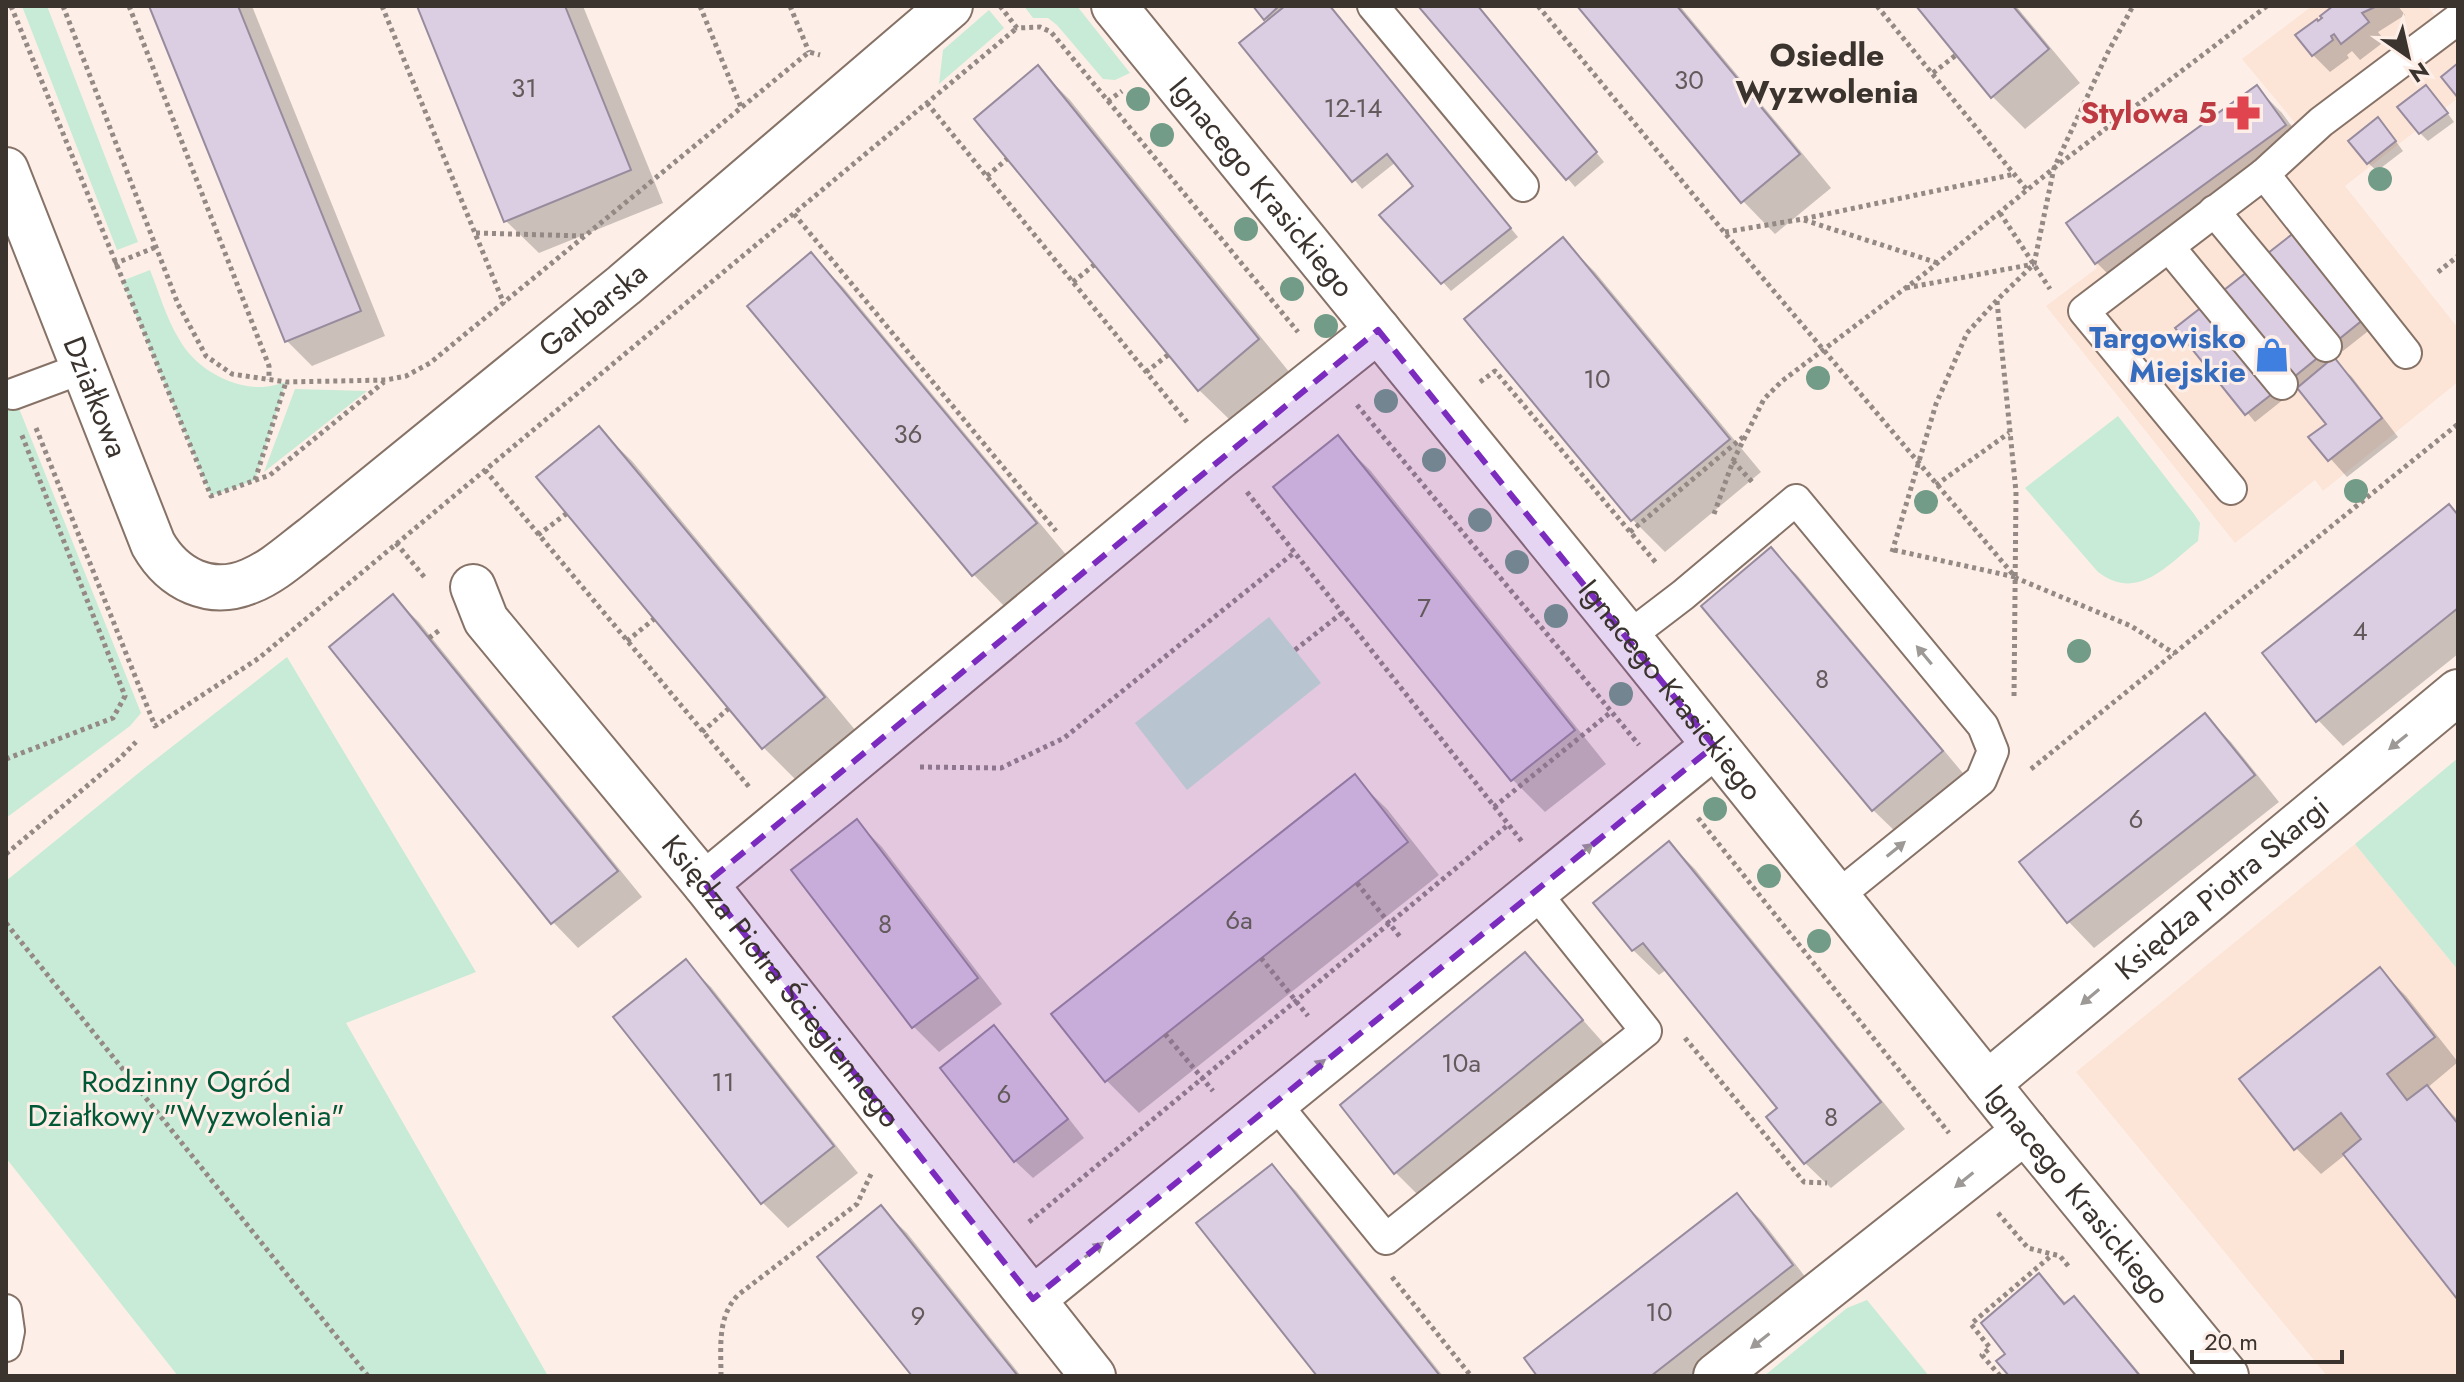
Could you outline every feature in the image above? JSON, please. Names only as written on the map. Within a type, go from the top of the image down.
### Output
[{"type":"street","name":"Garbarska","points":[[221,587],[250,581],[313,538],[624,285],[950,6]]},
{"type":"street","name":"Ignacego Krasickiego","points":[[1114,6],[2226,1376]]},
{"type":"street","name":"Działkowa","points":[[6,170],[153,544],[162,558],[187,579],[201,586],[221,587]]},
{"type":"street","points":[[705,884],[847,766],[1206,444],[1327,368],[1378,330]]},
{"type":"street","name":"Księdza Piotra Ściegiennego","points":[[473,587],[486,620],[705,884],[1093,1376]]},
{"type":"street","name":"Księdza Piotra Skargi","points":[[1987,1084],[2458,692]]},
{"type":"street","points":[[1033,1299],[1714,746]]},
{"type":"street","points":[[1716,1376],[2025,1131]]},
{"type":"lane","points":[[1373,6],[1523,186]]},
{"type":"lane","points":[[2231,489],[2084,311],[2264,174],[2321,122],[2458,19]]},
{"type":"lane","points":[[2264,174],[2406,353]]},
{"type":"lane","points":[[2214,211],[2326,346]]},
{"type":"lane","points":[[2169,247],[2282,384]]},
{"type":"lane","points":[[17,392],[83,368]]},
{"type":"lane","points":[[1628,637],[1788,507],[1861,579],[1983,726],[1993,751],[1981,780],[1835,898]]},
{"type":"lane","points":[[1259,1114],[1386,1239],[1646,1031],[1543,884]]},
{"type":"lane","points":[[6,1310],[9,1331],[6,1346]]},
{"type":"path","points":[[11,6],[211,496],[270,475],[386,380]]},
{"type":"path","points":[[63,6],[178,304],[206,356],[232,374],[286,382],[386,380],[406,376],[430,363],[809,52]]},
{"type":"path","points":[[129,6],[269,366],[269,380]]},
{"type":"path","points":[[382,6],[504,304]]},
{"type":"path","points":[[700,6],[741,107]]},
{"type":"path","points":[[790,6],[809,52]]},
{"type":"path","points":[[1000,6],[1017,28]]},
{"type":"path","points":[[1538,6],[2016,578]]},
{"type":"path","points":[[1877,6],[2027,190]]},
{"type":"path","points":[[1861,579],[1894,550],[1936,404],[1967,333],[2034,264],[2054,168],[2133,6]]},
{"type":"path","points":[[1443,410],[1495,371],[1630,532],[1689,590],[1733,461],[1764,399],[1782,381],[1938,263],[2054,168],[2267,6]]},
{"type":"path","points":[[17,392],[155,726],[259,658],[1017,28],[1040,27],[1051,32],[1670,783],[1965,1153],[1969,1177],[2028,1248],[2060,1256],[2071,1268]]},
{"type":"path","points":[[809,52],[833,58]]},
{"type":"path","points":[[1933,73],[1956,55]]},
{"type":"path","points":[[1108,101],[1160,65]]},
{"type":"path","points":[[927,103],[1295,552],[1508,824],[1543,884]]},
{"type":"path","points":[[987,176],[1007,159]]},
{"type":"path","points":[[1724,232],[1803,219],[2015,174]]},
{"type":"path","points":[[2000,213],[2056,298]]},
{"type":"path","points":[[794,214],[1063,538]]},
{"type":"path","points":[[1803,219],[1938,263]]},
{"type":"path","points":[[476,233],[585,236]]},
{"type":"path","points":[[114,264],[156,247]]},
{"type":"path","points":[[2438,272],[2458,256]]},
{"type":"path","points":[[1905,288],[2034,264]]},
{"type":"path","points":[[1073,282],[1094,265]]},
{"type":"path","points":[[844,292],[853,285]]},
{"type":"path","points":[[1997,300],[2016,492],[2014,701]]},
{"type":"path","points":[[1146,372],[1168,355]]},
{"type":"path","points":[[919,381],[927,375]]},
{"type":"path","points":[[255,480],[286,382]]},
{"type":"path","points":[[6,759],[113,718],[125,696],[17,424]]},
{"type":"path","points":[[1985,771],[2012,779],[2034,767],[2458,424]]},
{"type":"path","points":[[1936,485],[2009,432]]},
{"type":"path","points":[[1630,532],[1746,434]]},
{"type":"path","points":[[1733,461],[1788,507]]},
{"type":"path","points":[[485,470],[753,792]]},
{"type":"path","points":[[1006,486],[1014,479]]},
{"type":"path","points":[[538,535],[566,514]]},
{"type":"path","points":[[1894,550],[2016,578],[2131,626],[2175,654]]},
{"type":"path","points":[[847,766],[1001,768],[1014,762],[1064,738],[1295,552]]},
{"type":"path","points":[[1295,650],[1342,613]]},
{"type":"path","points":[[627,641],[654,619]]},
{"type":"path","points":[[702,732],[728,709]]},
{"type":"path","points":[[1494,807],[1611,712]]},
{"type":"path","points":[[6,854],[136,742]]},
{"type":"path","points":[[994,1250],[1508,824]]},
{"type":"path","points":[[1357,883],[1431,975]]},
{"type":"path","points":[[6,923],[368,1376]]},
{"type":"path","points":[[1261,958],[1337,1051]]},
{"type":"path","points":[[1165,1034],[1202,1078],[1259,1114]]},
{"type":"path","points":[[721,1376],[722,1327],[728,1305],[857,1204],[872,1171]]},
{"type":"path","points":[[2000,1376],[1982,1355],[1990,1348],[1971,1324],[2053,1254]]},
{"type":"highlighted area","points":[[1378,330],[1714,746],[1033,1299],[705,884]]},
{"type":"shaded area","name":"Targowisko Miejskie","points":[[2312,6],[2427,6],[2458,43],[2458,98],[2345,186],[2458,328],[2458,382],[2323,491],[2315,480],[2235,543],[2046,306],[2097,268],[2095,264],[2286,125],[2296,124],[2242,59]]},
{"type":"shaded area","points":[[2355,844],[2458,970],[2458,1376],[2327,1376],[2076,1072]]},
{"type":"green space","points":[[22,6],[47,6],[138,242],[117,250]]},
{"type":"green space","points":[[1024,6],[1077,6],[1130,73],[1115,80],[1103,79],[1057,25],[1048,18],[1033,18]]},
{"type":"green space","points":[[989,10],[1004,28],[939,84],[943,50]]},
{"type":"green space","points":[[150,270],[174,331],[203,367],[238,384],[265,387],[286,382],[255,480],[211,496],[122,281]]},
{"type":"green space","points":[[6,376],[141,713],[130,726],[6,818]]},
{"type":"green space","points":[[295,389],[367,391],[264,472]]},
{"type":"green space","points":[[2118,416],[2200,523],[2198,541],[2163,570],[2139,582],[2112,580],[2098,572],[2025,488]]},
{"type":"green space","points":[[1269,617],[1321,683],[1187,790],[1135,723]]},
{"type":"green space","name":"Rodzinny Ogród Działkowy \"Wyzwolenia\"","points":[[287,657],[476,972],[346,1023],[548,1376],[178,1376],[6,1158],[6,881]]},
{"type":"green space","points":[[2458,758],[2458,970],[2355,844]]},
{"type":"green space","points":[[1867,1300],[1929,1376],[1764,1376],[1847,1308]]},
{"type":"building","points":[[149,6],[238,6],[361,311],[285,342]]},
{"type":"building","points":[[417,6],[565,6],[631,170],[504,222]]},
{"type":"building","points":[[1253,6],[1279,6],[1264,20]]},
{"type":"building","points":[[1285,6],[1330,6],[1511,228],[1441,284],[1379,215],[1413,186],[1387,154],[1352,182],[1239,43]]},
{"type":"building","points":[[1418,6],[1478,6],[1597,152],[1566,180]]},
{"type":"building","points":[[1577,6],[1677,6],[1800,154],[1741,203]]},
{"type":"building","points":[[1916,6],[2013,6],[2049,49],[1991,98]]},
{"type":"building","points":[[2333,6],[2377,6],[2362,13],[2369,22],[2341,44],[2334,34],[2331,36],[2333,40],[2312,56],[2295,35],[2322,18],[2320,16]]},
{"type":"building","points":[[2458,63],[2458,98],[2441,77]]},
{"type":"building","points":[[1038,65],[1259,339],[1198,391],[974,119]]},
{"type":"building","points":[[2257,85],[2286,125],[2095,264],[2066,223]]},
{"type":"building","points":[[2426,85],[2448,113],[2419,134],[2397,107]]},
{"type":"building","points":[[2378,117],[2396,141],[2367,164],[2348,141]]},
{"type":"building","points":[[2295,232],[2365,318],[2333,344],[2263,257]]},
{"type":"building","points":[[1563,237],[1730,439],[1631,521],[1464,319]]},
{"type":"building","points":[[811,252],[1037,523],[972,576],[747,306]]},
{"type":"building","points":[[2251,269],[2321,355],[2289,381],[2219,294]]},
{"type":"building","points":[[2207,303],[2277,390],[2245,415],[2175,328]]},
{"type":"building","points":[[2334,357],[2382,418],[2328,461],[2308,437],[2326,424],[2297,388]]},
{"type":"building","points":[[599,426],[825,697],[762,749],[536,477]]},
{"type":"building","points":[[1338,435],[1575,730],[1511,781],[1273,487]]},
{"type":"building","points":[[2449,504],[2458,515],[2458,608],[2316,722],[2262,653]]},
{"type":"building","points":[[1771,547],[1943,751],[1872,811],[1701,606]]},
{"type":"building","points":[[393,594],[618,871],[551,924],[329,647]]},
{"type":"building","points":[[2205,713],[2255,775],[2067,923],[2019,862]]},
{"type":"building","points":[[1355,774],[1408,842],[1105,1082],[1051,1014]]},
{"type":"building","points":[[857,819],[978,978],[912,1028],[791,870]]},
{"type":"building","points":[[1669,841],[1881,1102],[1804,1164],[1766,1117],[1777,1108],[1643,943],[1632,951],[1593,903]]},
{"type":"building","points":[[1525,952],[1583,1020],[1394,1174],[1340,1105]]},
{"type":"building","points":[[686,959],[834,1146],[761,1204],[613,1017]]},
{"type":"building","points":[[2380,967],[2435,1037],[2387,1074],[2407,1100],[2427,1085],[2458,1124],[2458,1300],[2343,1154],[2361,1139],[2341,1113],[2294,1150],[2239,1079]]},
{"type":"building","points":[[994,1025],[1068,1119],[1014,1162],[940,1068]]},
{"type":"building","points":[[1272,1164],[1440,1376],[1317,1376],[1196,1223]]},
{"type":"building","points":[[1737,1193],[1793,1265],[1651,1376],[1537,1376],[1524,1358]]},
{"type":"building","points":[[881,1205],[1018,1376],[912,1376],[817,1257]]},
{"type":"building","points":[[2039,1273],[2064,1304],[2074,1296],[2140,1376],[2009,1376],[1996,1361],[2005,1354],[1981,1323]]},
{"type":"place","name":"Stylowa 5","points":[[2243,113]]},
{"type":"place","name":"Targowisko Miejskie","points":[[2272,355]]},
{"type":"district","name":"Osiedle Wyzwolenia","points":[[1827,74]]}]
